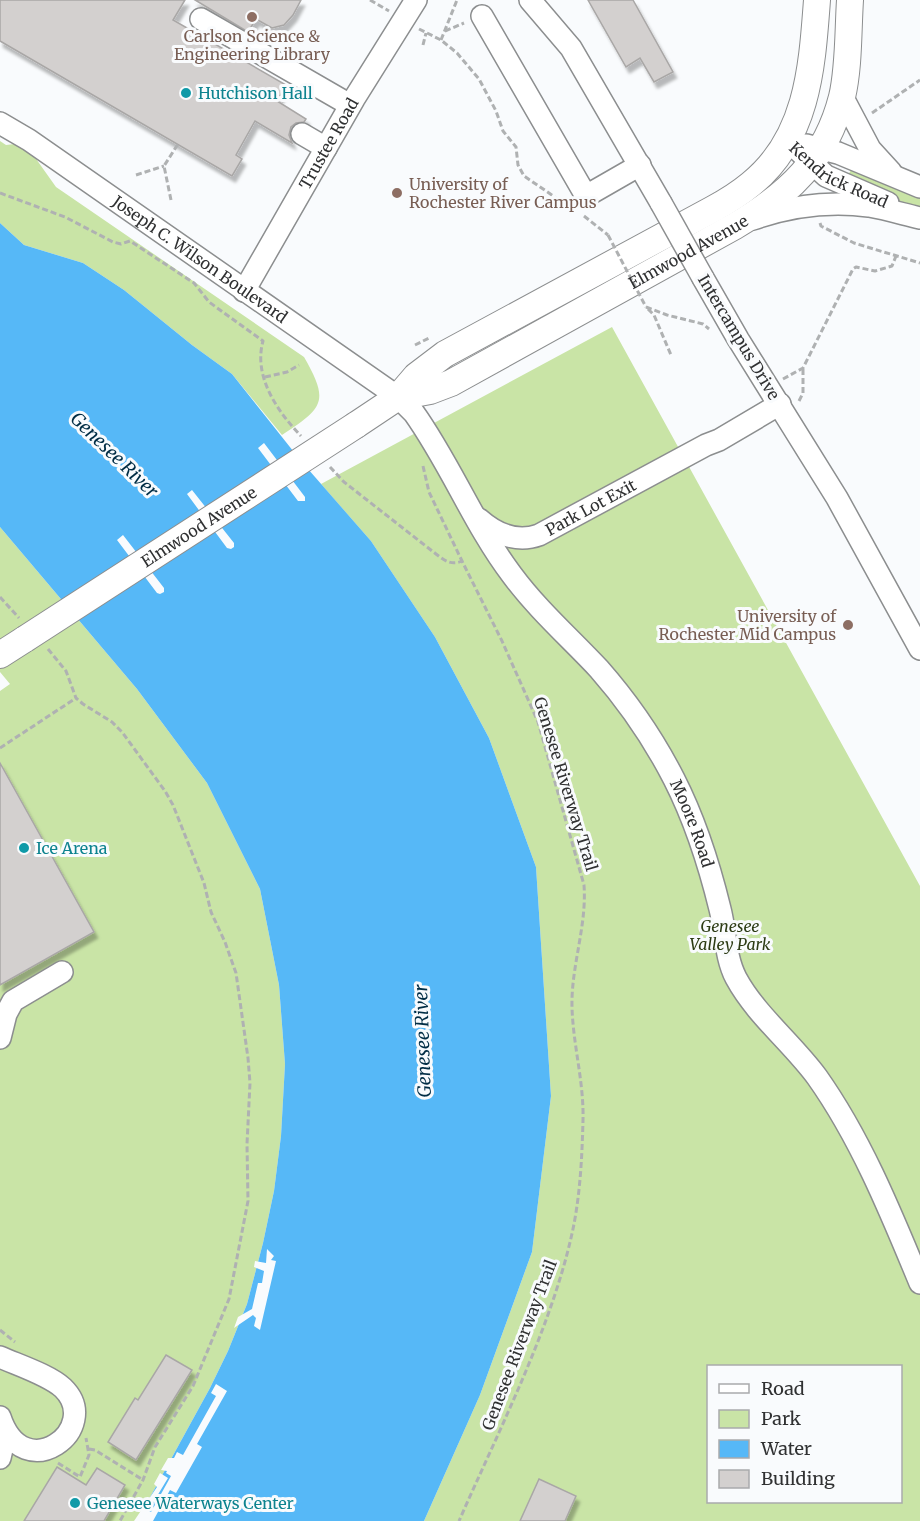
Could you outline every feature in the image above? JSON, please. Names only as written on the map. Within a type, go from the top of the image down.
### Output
[{"type":"main road","name":"Elmwood Avenue","points":[[0,655],[398,397],[416,376],[445,354],[739,194],[762,174],[788,141],[801,111],[813,55],[817,0]]},
{"type":"main road","name":"Elmwood Avenue","points":[[398,397],[424,393],[451,383],[765,209],[785,193],[816,156],[828,135],[842,96],[850,0]]},
{"type":"street","name":"Trustee Road","points":[[244,291],[350,105],[416,0]]},
{"type":"street","name":"Intercampus Drive","points":[[530,0],[571,48],[703,278],[787,406],[919,646]]},
{"type":"street","points":[[482,16],[586,196],[640,165]]},
{"type":"street","points":[[201,19],[350,105]]},
{"type":"street","points":[[842,96],[870,149],[895,177]]},
{"type":"street","name":"Joseph C. Wilson Boulevard","points":[[0,123],[29,140],[398,397]]},
{"type":"street","points":[[302,134],[326,148]]},
{"type":"street","name":"Kendrick Road","points":[[788,141],[816,156],[826,176],[920,217]]},
{"type":"street","name":"Kendrick Road","points":[[816,156],[838,153],[920,187]]},
{"type":"street","points":[[735,226],[783,210],[818,204],[869,206],[920,217]]},
{"type":"street","name":"Moore Road","points":[[398,397],[420,421],[513,577],[545,615],[616,690],[661,756],[686,804],[705,854],[723,920],[727,951],[735,975],[747,995],[805,1061],[841,1115],[878,1188],[920,1283]]},
{"type":"street","name":"Park Lot Exit","points":[[474,515],[492,530],[503,535],[512,538],[531,538],[706,445],[787,406]]},
{"type":"street","points":[[0,1038],[6,1014],[13,1001],[62,972]]},
{"type":"street","points":[[0,1357],[58,1384],[67,1392],[74,1410],[71,1428],[64,1438],[55,1446],[43,1450],[31,1450],[19,1445],[9,1437],[0,1417]]},
{"type":"street","points":[[0,1458],[3,1445],[9,1437]]},
{"type":"path","points":[[370,0],[393,13]]},
{"type":"path","points":[[441,40],[457,0]]},
{"type":"path","points":[[413,26],[441,40],[457,53],[479,79],[496,111],[503,131],[516,147],[520,171],[540,188],[573,208]]},
{"type":"path","points":[[423,45],[426,33]]},
{"type":"path","points":[[870,114],[920,80]]},
{"type":"path","points":[[136,175],[164,166],[178,144]]},
{"type":"path","points":[[164,166],[171,200]]},
{"type":"path","points":[[0,193],[65,217],[113,242],[130,241],[194,283],[209,302],[263,341],[262,357],[270,394],[281,414],[305,441]]},
{"type":"path","points":[[579,212],[608,235],[646,307],[654,315],[671,355]]},
{"type":"path","points":[[819,221],[821,226],[855,243],[920,263]]},
{"type":"path","points":[[787,406],[800,401],[803,368],[853,269],[860,267],[875,271],[892,266],[896,256]]},
{"type":"path","points":[[646,307],[703,324],[710,329]]},
{"type":"path","points":[[265,377],[287,372],[299,365]]},
{"type":"path","points":[[778,382],[803,368]]},
{"type":"path","name":"Genesee Riverway Trail","points":[[423,464],[429,492],[502,641],[538,722],[580,871],[585,899],[572,987],[573,1025],[581,1071],[584,1117],[579,1189],[572,1237],[538,1339],[459,1521]]},
{"type":"path","points":[[328,466],[344,482],[435,554],[449,562],[462,561]]},
{"type":"path","points":[[0,597],[31,635],[66,671],[76,698],[112,722],[122,732],[173,805],[204,883],[211,912],[236,973],[248,1058],[250,1095],[247,1144],[248,1201],[229,1299],[196,1380],[154,1447],[143,1480],[120,1521]]},
{"type":"path","points":[[0,748],[76,698]]},
{"type":"path","points":[[52,1459],[81,1477],[89,1449],[81,1432]]},
{"type":"path","points":[[89,1449],[95,1450],[143,1480]]},
{"type":"green space","points":[[0,141],[6,145],[15,144],[34,156],[56,187],[304,357],[317,384],[319,394],[314,410],[282,435],[232,374],[124,290],[83,263],[24,245],[0,223]]},
{"type":"green space","points":[[852,168],[920,195],[920,210],[847,177]]},
{"type":"green space","name":"Genesee Valley Park","points":[[612,327],[920,886],[920,1521],[424,1521],[480,1395],[532,1252],[551,1096],[536,867],[489,738],[435,637],[371,541],[321,484]]},
{"type":"green space","points":[[0,527],[137,689],[207,783],[260,889],[279,985],[285,1064],[281,1136],[274,1191],[247,1304],[210,1388],[137,1521],[0,1521],[0,691],[10,684],[0,672]]},
{"type":"water","name":"Genesee River","points":[[0,223],[24,245],[83,263],[124,290],[232,374],[301,461],[371,541],[435,637],[489,738],[536,867],[551,1096],[532,1252],[480,1395],[424,1521],[137,1521],[210,1388],[247,1304],[274,1191],[281,1136],[285,1064],[279,985],[260,889],[207,783],[137,689],[0,527]],"holes":[[[264,443],[305,497],[305,501],[298,501],[258,448]],[[192,490],[234,543],[234,547],[227,548],[187,494]],[[123,535],[164,588],[164,592],[157,593],[117,540]]]},
{"type":"pier","points":[[267,1249],[274,1256],[271,1260],[276,1261],[260,1330],[254,1326],[256,1318],[253,1315],[234,1328],[238,1317],[252,1309],[258,1283],[262,1283],[264,1271],[254,1267],[255,1261],[266,1263]]},
{"type":"pier","points":[[216,1384],[227,1391],[197,1444],[202,1447],[176,1493],[170,1490],[153,1521],[134,1521],[157,1487],[154,1484],[160,1473],[168,1478],[148,1511],[151,1512],[171,1476],[166,1473],[167,1471],[161,1470],[168,1458],[174,1458],[177,1452],[183,1455],[216,1396],[211,1393]]},
{"type":"building","name":"Hutchison Hall","points":[[0,0],[185,0],[173,20],[286,85],[277,101],[306,119],[291,127],[289,135],[292,143],[255,121],[236,155],[242,159],[232,176],[0,41]]},
{"type":"building","name":"Carlson Science & Engineering Library","points":[[195,0],[301,0],[293,15],[284,25],[272,28],[256,19],[248,32]]},
{"type":"building","points":[[588,0],[633,0],[673,72],[654,82],[640,58],[626,67]]},
{"type":"building","name":"Ice Arena","points":[[0,763],[94,932],[0,985]]},
{"type":"building","points":[[166,1355],[192,1370],[136,1460],[108,1442],[135,1398],[138,1400]]},
{"type":"building","name":"Genesee Waterways Center","points":[[57,1467],[86,1485],[97,1468],[125,1485],[104,1521],[24,1521]]},
{"type":"building","points":[[539,1479],[576,1496],[565,1521],[520,1521]]},
{"type":"place","name":"Carlson Science & Engineering Library","points":[[252,17]]},
{"type":"place","name":"Hutchison Hall","points":[[186,93]]},
{"type":"place","name":"University of Rochester River Campus","points":[[397,193]]},
{"type":"place","name":"University of Rochester Mid Campus","points":[[848,625]]},
{"type":"place","name":"Ice Arena","points":[[24,848]]},
{"type":"place","name":"Genesee Waterways Center","points":[[75,1503]]}]
